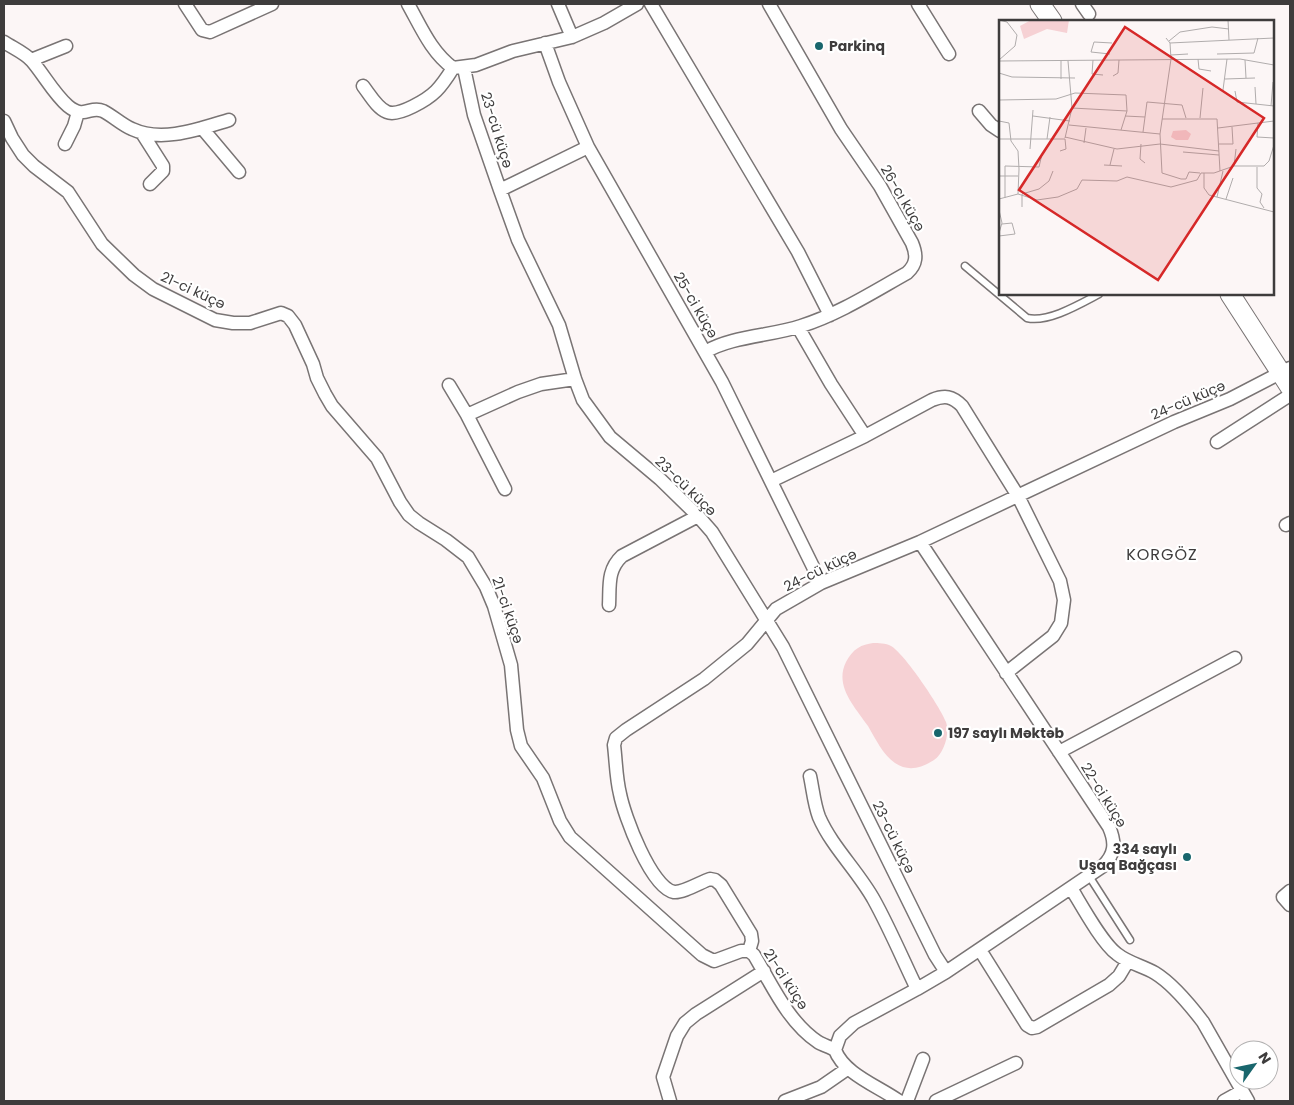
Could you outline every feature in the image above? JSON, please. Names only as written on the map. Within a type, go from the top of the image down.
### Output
[{"type":"main road","points":[[1231,295],[1287,376]]},
{"type":"street","points":[[185,4],[202,30],[210,32],[272,4]]},
{"type":"street","points":[[408,4],[434,51],[442,60],[458,68],[476,65],[513,51],[572,37],[604,23],[637,4]]},
{"type":"street","points":[[558,4],[572,37]]},
{"type":"street","points":[[651,4],[798,252],[830,315]]},
{"type":"street","name":"26-cı küçə","points":[[705,352],[723,344],[798,327],[830,315],[907,273],[913,267],[916,252],[880,186],[841,129],[769,4]]},
{"type":"street","points":[[918,4],[949,54]]},
{"type":"street","points":[[4,42],[31,60],[67,105],[78,112],[85,113],[96,109],[102,110],[130,128],[142,133],[170,134],[202,128],[229,120]]},
{"type":"street","name":"25-ci küçə","points":[[545,43],[559,82],[588,147],[722,382],[821,582]]},
{"type":"street","points":[[31,60],[66,46]]},
{"type":"street","points":[[363,86],[381,109],[397,114],[435,92],[458,68]]},
{"type":"street","name":"23-cü küçə","points":[[458,68],[518,240],[559,325],[583,400],[610,437],[660,479],[712,532],[767,618],[784,647],[931,946],[946,972]]},
{"type":"street","points":[[979,111],[991,125],[999,130]]},
{"type":"street","points":[[65,144],[74,126],[78,112]]},
{"type":"street","name":"21-ci küçə","points":[[4,121],[23,155],[34,166],[68,192],[102,244],[134,275],[153,289],[215,320],[250,323],[281,313],[288,316],[295,325],[332,406],[377,458],[409,515],[468,557],[486,587],[494,606],[511,665],[521,746],[543,778],[560,821],[570,837],[702,955],[714,961],[741,951],[749,951],[754,955],[787,1010],[802,1028],[818,1042],[835,1050],[847,1069],[899,1101]]},
{"type":"street","points":[[202,128],[239,172]]},
{"type":"street","points":[[142,133],[163,166],[163,171],[150,184]]},
{"type":"street","points":[[500,190],[588,147]]},
{"type":"street","points":[[798,327],[865,436]]},
{"type":"street","name":"24-cü küçə","points":[[749,951],[752,941],[751,934],[721,885],[715,880],[710,879],[677,893],[669,890],[647,864],[633,837],[620,795],[614,745],[616,738],[704,679],[747,644],[767,618],[787,602],[821,582],[920,542],[1174,422],[1287,376]]},
{"type":"street","points":[[468,416],[518,392],[541,384],[575,379]]},
{"type":"street","points":[[449,384],[468,416],[505,489]]},
{"type":"street","points":[[1217,442],[1290,395]]},
{"type":"street","points":[[771,481],[865,436],[932,400],[941,396],[950,396],[962,406],[1018,496],[1060,581],[1064,600],[1061,623],[1053,636],[1006,673]]},
{"type":"street","points":[[609,605],[610,578],[613,564],[622,556],[698,516]]},
{"type":"street","name":"22-ci küçə","points":[[835,1050],[840,1036],[854,1023],[918,989],[980,950],[1103,866],[1111,858],[1114,847],[1109,827],[920,542]]},
{"type":"street","points":[[1059,752],[1234,658]]},
{"type":"street","points":[[810,776],[815,807],[820,818],[830,837],[874,900],[918,989]]},
{"type":"street","points":[[1071,888],[1109,947],[1128,961],[1146,968],[1164,979],[1203,1022],[1245,1096],[1224,1101]]},
{"type":"street","points":[[980,950],[1027,1025],[1032,1028],[1109,985],[1119,976],[1128,961]]},
{"type":"street","points":[[670,1101],[663,1077],[677,1036],[685,1023],[764,971]]},
{"type":"street","points":[[907,1101],[924,1059]]},
{"type":"street","points":[[936,1101],[1016,1063]]},
{"type":"street","points":[[784,1101],[821,1087],[847,1069]]},
{"type":"lane","points":[[965,266],[999,295]]},
{"type":"lane","points":[[1000,295],[1027,318],[1035,320],[1047,318],[1097,295]]},
{"type":"lane","points":[[1088,876],[1130,940]]},
{"type":"shaded area","points":[[873,643],[887,644],[897,651],[922,681],[946,722],[947,737],[941,753],[925,765],[910,768],[900,766],[891,760],[852,704],[844,688],[843,671],[851,654],[863,645]]},
{"type":"place","name":"Parkinq","points":[[819,46]]},
{"type":"place","name":"197 saylı Məktəb","points":[[938,733]]},
{"type":"place","name":"334 saylı Uşaq Bağçası","points":[[1187,857]]},
{"type":"district","name":"KORGÖZ","points":[[1162,554]]}]
